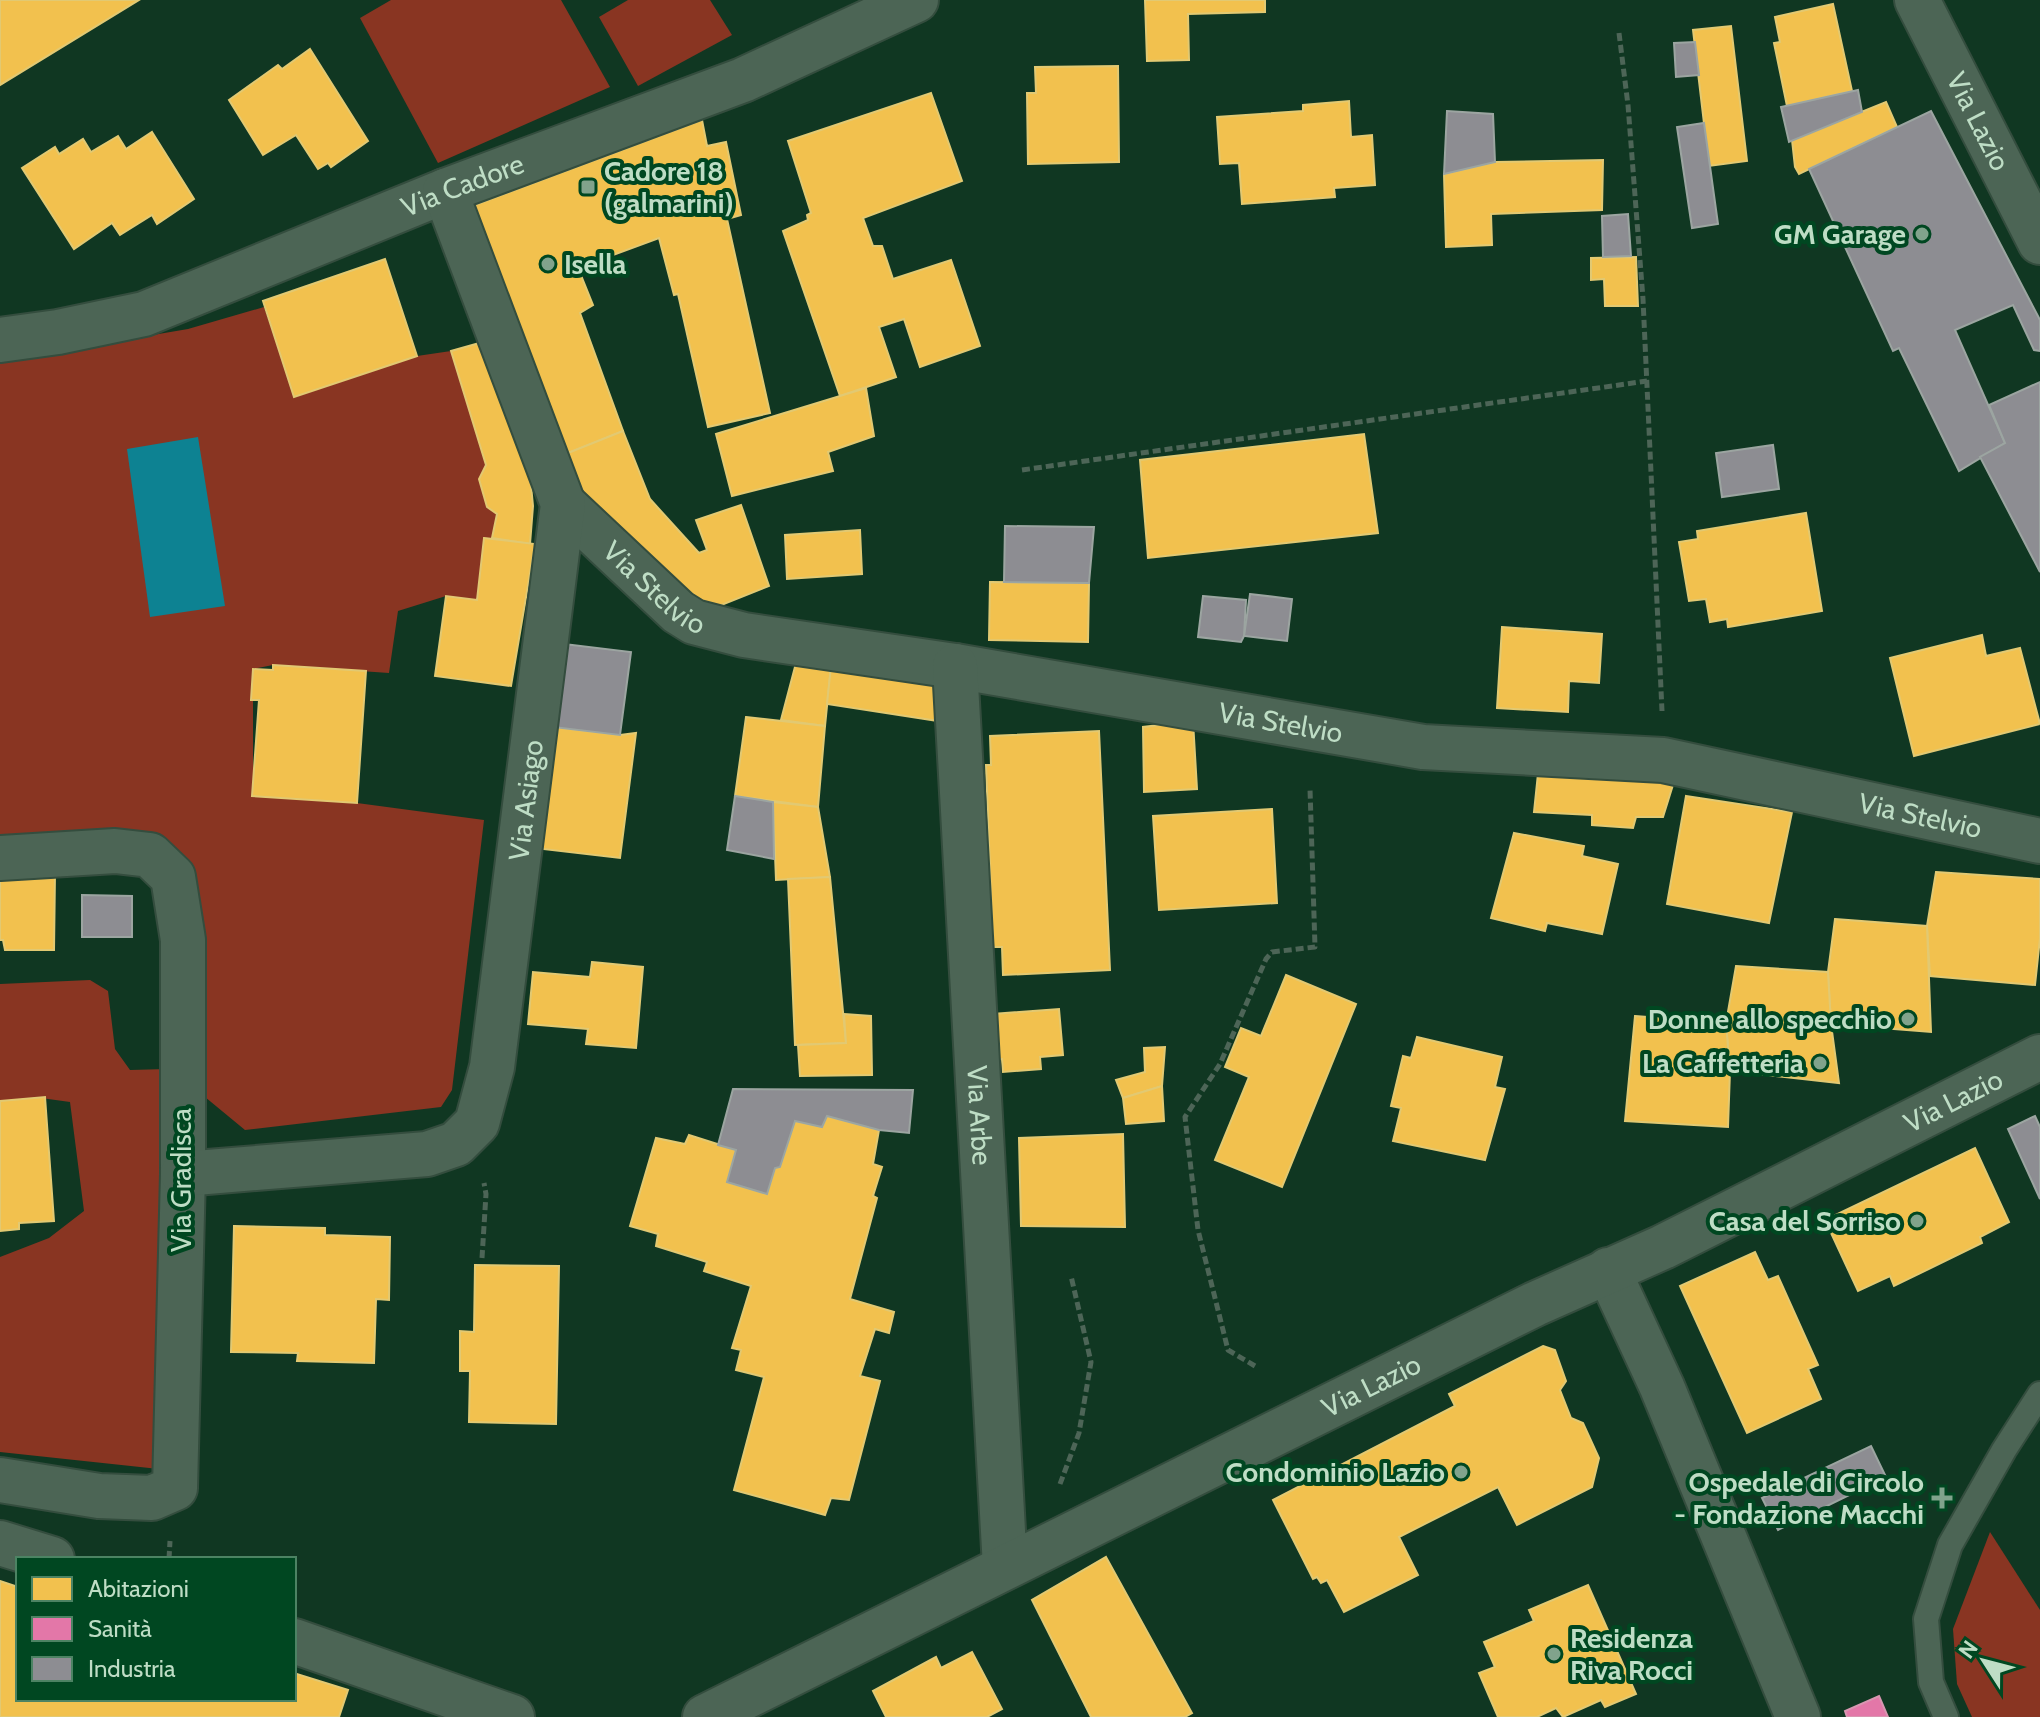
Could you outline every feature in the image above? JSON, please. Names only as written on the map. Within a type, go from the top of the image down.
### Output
[{"type":"street","name":"Via Cadore","points":[[0,340],[58,332],[144,314],[445,191],[743,80],[916,0]]},
{"type":"street","name":"Via Lazio","points":[[1917,0],[2040,242]]},
{"type":"street","name":"Via Asiago","points":[[445,191],[563,504],[492,1067],[477,1123],[459,1141]]},
{"type":"street","name":"Via Stelvio","points":[[563,504],[678,612],[694,622],[744,635],[955,666],[1423,747],[1663,760],[2040,841]]},
{"type":"street","name":"Via Arbe","points":[[955,666],[1005,1567]]},
{"type":"street","name":"Via Gradisca","points":[[0,858],[115,851],[150,855],[173,877],[183,940],[183,1174],[175,1488],[152,1498],[99,1496],[0,1480]]},
{"type":"street","name":"Via Lazio","points":[[705,1717],[1608,1270],[1663,1247],[2040,1057]]},
{"type":"street","points":[[183,1174],[427,1154],[459,1141]]},
{"type":"street","points":[[1608,1270],[1662,1387],[1798,1717]]},
{"type":"street","points":[[0,1543],[46,1557]]},
{"type":"street","points":[[296,1642],[512,1717]]},
{"type":"lane","points":[[1946,1717],[1931,1682],[1926,1619],[1950,1545],[2040,1394]]},
{"type":"path","points":[[1619,33],[1628,105],[1647,381],[1663,760]]},
{"type":"path","points":[[1022,470],[1647,381]]},
{"type":"path","points":[[1255,1366],[1228,1350],[1198,1230],[1185,1117],[1220,1064],[1266,959],[1272,952],[1315,947],[1310,789]]},
{"type":"path","points":[[459,1141],[480,1166],[486,1194],[482,1258]]},
{"type":"path","points":[[1058,1490],[1079,1433],[1091,1362],[1071,1276]]},
{"type":"shaded area","points":[[391,0],[561,0],[610,87],[438,163],[360,18]]},
{"type":"shaded area","points":[[628,0],[710,0],[732,35],[638,86],[599,17]]},
{"type":"shaded area","points":[[264,307],[295,397],[417,356],[451,351],[486,465],[479,480],[487,507],[497,514],[492,538],[484,538],[477,600],[446,596],[398,611],[389,673],[273,665],[253,669],[253,796],[357,803],[484,820],[452,1090],[441,1107],[245,1130],[205,1097],[185,866],[0,840],[0,361],[188,329]]},
{"type":"shaded area","points":[[90,980],[108,991],[115,1049],[130,1070],[167,1069],[168,1470],[0,1452],[0,1257],[49,1238],[84,1211],[70,1102],[41,1098],[0,1101],[0,984]]},
{"type":"shaded area","points":[[1990,1532],[2040,1610],[2040,1717],[1972,1717],[1957,1684],[1953,1629]]},
{"type":"water","points":[[198,437],[225,606],[150,617],[127,449]]},
{"type":"building: Abitazioni","points":[[0,0],[139,0],[0,85]]},
{"type":"building: Abitazioni","points":[[1145,0],[1265,0],[1265,12],[1188,14],[1189,60],[1147,61]]},
{"type":"building: Abitazioni","points":[[1833,4],[1852,91],[1787,106],[1774,43],[1780,42],[1775,17]]},
{"type":"building: Abitazioni","points":[[1731,26],[1747,161],[1709,166],[1693,30]]},
{"type":"building: Abitazioni","points":[[310,49],[368,141],[331,167],[328,163],[318,169],[296,135],[263,155],[229,100],[278,65],[282,69]]},
{"type":"building: Abitazioni","points":[[1118,66],[1119,162],[1028,164],[1027,93],[1036,93],[1035,67]]},
{"type":"building: Abitazioni","points":[[931,93],[962,181],[863,218],[873,246],[882,246],[893,279],[951,260],[980,346],[920,367],[904,319],[879,327],[896,377],[840,396],[783,231],[808,220],[807,215],[811,213],[788,141]]},
{"type":"building: Abitazioni","points":[[1349,101],[1351,137],[1372,135],[1375,185],[1334,188],[1335,197],[1242,204],[1239,163],[1220,164],[1217,117],[1303,111],[1303,105]]},
{"type":"building: Abitazioni","points":[[1886,102],[1897,127],[1799,174],[1795,167],[1792,140]]},
{"type":"building: Abitazioni","points":[[702,120],[707,146],[726,142],[741,215],[727,219],[770,413],[708,427],[678,294],[674,295],[659,238],[578,268],[593,305],[580,313],[623,431],[563,455],[467,208]]},
{"type":"building: Abitazioni","points":[[152,132],[194,199],[157,224],[152,215],[120,235],[112,223],[74,249],[22,168],[55,147],[59,154],[83,139],[91,152],[118,136],[126,149]]},
{"type":"building: Abitazioni","points":[[1603,160],[1602,210],[1491,214],[1492,245],[1446,247],[1444,174],[1495,162]]},
{"type":"building: Abitazioni","points":[[1636,257],[1638,306],[1605,306],[1604,279],[1591,280],[1591,258]]},
{"type":"building: Abitazioni","points":[[385,259],[417,356],[294,397],[263,301]]},
{"type":"building: Abitazioni","points":[[490,340],[528,454],[533,506],[530,544],[492,538],[497,514],[487,507],[479,479],[486,465],[451,351]]},
{"type":"building: Abitazioni","points":[[866,388],[874,436],[828,452],[833,471],[732,496],[716,434]]},
{"type":"building: Abitazioni","points":[[623,431],[650,499],[699,553],[707,550],[696,520],[741,505],[769,586],[701,613],[597,528],[563,455]]},
{"type":"building: Abitazioni","points":[[1364,434],[1378,533],[1148,558],[1140,460]]},
{"type":"building: Abitazioni","points":[[1806,513],[1822,611],[1728,627],[1727,619],[1710,622],[1706,599],[1689,601],[1679,542],[1698,539],[1697,531]]},
{"type":"building: Abitazioni","points":[[860,530],[862,574],[787,579],[785,535]]},
{"type":"building: Abitazioni","points":[[484,538],[535,544],[511,686],[435,676],[446,596],[477,600]]},
{"type":"building: Abitazioni","points":[[990,582],[1089,583],[1088,642],[989,640]]},
{"type":"building: Abitazioni","points":[[1502,627],[1602,634],[1599,683],[1569,681],[1568,712],[1497,708]]},
{"type":"building: Abitazioni","points":[[1982,635],[1986,656],[2020,648],[2040,724],[1914,756],[1890,658]]},
{"type":"building: Abitazioni","points":[[796,663],[831,666],[825,726],[781,720]]},
{"type":"building: Abitazioni","points":[[273,665],[366,671],[357,803],[252,796],[259,700],[251,700],[253,669],[273,670]]},
{"type":"building: Abitazioni","points":[[831,666],[937,675],[938,721],[827,704]]},
{"type":"building: Abitazioni","points":[[746,717],[825,726],[818,807],[735,796]]},
{"type":"building: Abitazioni","points":[[1193,721],[1197,789],[1144,792],[1143,727]]},
{"type":"building: Abitazioni","points":[[553,727],[620,735],[636,733],[620,858],[534,848]]},
{"type":"building: Abitazioni","points":[[1099,731],[1110,970],[1003,975],[1002,947],[993,947],[986,765],[991,765],[990,736]]},
{"type":"building: Abitazioni","points":[[1539,764],[1677,772],[1663,817],[1636,817],[1633,828],[1592,825],[1592,815],[1534,812]]},
{"type":"building: Abitazioni","points":[[1686,796],[1792,812],[1769,923],[1667,904]]},
{"type":"building: Abitazioni","points":[[773,802],[818,807],[830,877],[776,880]]},
{"type":"building: Abitazioni","points":[[1272,809],[1277,903],[1159,910],[1153,816]]},
{"type":"building: Abitazioni","points":[[1514,833],[1584,846],[1582,856],[1618,864],[1602,934],[1547,923],[1545,931],[1491,918]]},
{"type":"building: Abitazioni","points":[[1936,872],[2040,879],[2040,938],[2035,985],[1930,976],[1927,926]]},
{"type":"building: Abitazioni","points":[[0,873],[55,873],[54,950],[5,950],[3,940],[0,940]]},
{"type":"building: Abitazioni","points":[[830,877],[846,1043],[795,1045],[788,879]]},
{"type":"building: Abitazioni","points":[[1835,919],[1927,926],[1931,1032],[1831,1024],[1828,972]]},
{"type":"building: Abitazioni","points":[[592,962],[643,967],[636,1048],[586,1044],[588,1029],[528,1024],[533,972],[590,977]]},
{"type":"building: Abitazioni","points":[[1736,966],[1828,972],[1839,1083],[1730,1071],[1726,1023]]},
{"type":"building: Abitazioni","points":[[1286,975],[1356,1004],[1282,1187],[1215,1160],[1249,1077],[1225,1067],[1241,1028],[1261,1036]]},
{"type":"building: Abitazioni","points":[[1059,1009],[1063,1055],[1040,1057],[1041,1069],[1003,1072],[1002,1059],[985,1061],[980,1015]]},
{"type":"building: Abitazioni","points":[[844,1014],[871,1016],[872,1075],[800,1076],[798,1045],[846,1043]]},
{"type":"building: Abitazioni","points":[[1635,1016],[1726,1023],[1730,1071],[1728,1127],[1625,1121]]},
{"type":"building: Abitazioni","points":[[1417,1037],[1502,1057],[1495,1087],[1505,1089],[1485,1160],[1393,1141],[1401,1108],[1391,1106],[1403,1056],[1411,1058]]},
{"type":"building: Abitazioni","points":[[1165,1047],[1162,1086],[1123,1098],[1116,1080],[1145,1072],[1144,1048]]},
{"type":"building: Abitazioni","points":[[1162,1086],[1164,1121],[1126,1124],[1123,1098]]},
{"type":"building: Abitazioni","points":[[45,1097],[54,1221],[19,1223],[19,1229],[0,1231],[0,1101]]},
{"type":"building: Abitazioni","points":[[827,1116],[879,1130],[873,1164],[882,1167],[873,1196],[877,1198],[850,1299],[894,1312],[889,1333],[875,1329],[860,1376],[880,1381],[849,1500],[831,1498],[825,1515],[734,1490],[764,1377],[736,1370],[741,1350],[732,1348],[751,1286],[704,1271],[707,1262],[656,1246],[658,1234],[630,1226],[656,1138],[685,1144],[689,1135],[736,1150],[727,1182],[767,1194],[775,1168],[780,1167],[795,1121],[822,1127]]},
{"type":"building: Abitazioni","points":[[1123,1134],[1125,1227],[1021,1226],[1019,1138]]},
{"type":"building: Abitazioni","name":"Casa del Sorriso","points":[[1975,1148],[2009,1222],[1980,1237],[1982,1243],[1894,1286],[1890,1276],[1858,1291],[1825,1220]]},
{"type":"building: Abitazioni","points":[[234,1226],[325,1228],[325,1235],[390,1237],[389,1300],[376,1299],[374,1363],[297,1361],[298,1353],[231,1352]]},
{"type":"building: Abitazioni","points":[[1755,1252],[1768,1280],[1778,1276],[1818,1365],[1808,1369],[1821,1399],[1747,1433],[1680,1286]]},
{"type":"building: Abitazioni","points":[[475,1265],[559,1266],[556,1424],[469,1422],[470,1371],[460,1371],[460,1331],[474,1332]]},
{"type":"building: Abitazioni","name":"Condominio Lazio","points":[[1543,1346],[1555,1350],[1566,1381],[1560,1390],[1571,1418],[1583,1423],[1599,1458],[1592,1487],[1517,1525],[1498,1487],[1399,1537],[1418,1575],[1344,1612],[1327,1580],[1321,1583],[1317,1577],[1313,1579],[1273,1500],[1455,1406],[1449,1394]]},
{"type":"building: Abitazioni","points":[[1106,1557],[1192,1713],[1185,1717],[1091,1717],[1032,1600]]},
{"type":"building: Abitazioni","points":[[0,1581],[16,1586],[16,1701],[296,1701],[296,1674],[348,1690],[339,1717],[0,1717]]},
{"type":"building: Abitazioni","name":"Residenza Riva Rocci","points":[[1588,1585],[1636,1694],[1605,1707],[1601,1700],[1563,1717],[1556,1708],[1537,1717],[1498,1717],[1479,1673],[1495,1667],[1484,1642],[1534,1621],[1529,1610]]},
{"type":"building: Abitazioni","points":[[972,1652],[1002,1709],[987,1717],[886,1717],[873,1691],[936,1657],[941,1668]]},
{"type":"building: Sanità","points":[[1879,1696],[1888,1717],[1847,1717],[1845,1711]]},
{"type":"building: Industria","points":[[1695,42],[1699,75],[1676,77],[1674,43]]},
{"type":"building: Industria","points":[[1858,90],[1862,112],[1789,142],[1781,107]]},
{"type":"building: Industria","points":[[1447,111],[1493,114],[1495,162],[1444,174]]},
{"type":"building: Industria","points":[[1931,111],[2040,320],[2040,351],[2034,350],[2013,305],[1955,330],[2005,443],[1959,471],[1899,348],[1893,351],[1809,169]]},
{"type":"building: Industria","points":[[1704,123],[1718,224],[1692,228],[1677,127]]},
{"type":"building: Industria","points":[[1628,214],[1631,256],[1603,257],[1602,216]]},
{"type":"building: Industria","points":[[2040,382],[2040,572],[1980,457],[2005,443],[1989,405]]},
{"type":"building: Industria","points":[[1773,445],[1779,489],[1722,497],[1716,453]]},
{"type":"building: Industria","points":[[1005,526],[1094,527],[1089,583],[1004,582]]},
{"type":"building: Industria","points":[[1250,594],[1292,599],[1287,641],[1244,636]]},
{"type":"building: Industria","points":[[1203,596],[1246,600],[1241,642],[1198,637]]},
{"type":"building: Industria","points":[[564,644],[631,652],[620,735],[553,727]]},
{"type":"building: Industria","points":[[735,796],[773,802],[774,859],[727,850]]},
{"type":"building: Industria","points":[[82,895],[132,896],[132,937],[82,937]]},
{"type":"building: Industria","points":[[733,1089],[913,1090],[909,1133],[879,1130],[827,1116],[822,1127],[795,1121],[780,1167],[775,1168],[767,1194],[727,1182],[736,1150],[718,1145]]},
{"type":"building: Industria","points":[[2035,1116],[2040,1127],[2040,1199],[2008,1129]]},
{"type":"building: Industria","points":[[1871,1446],[1886,1477],[1778,1530],[1762,1498]]},
{"type":"place","name":"Cadore 18 (galmarini)","points":[[588,187]]},
{"type":"place","name":"GM Garage","points":[[1922,234]]},
{"type":"place","name":"Isella","points":[[548,264]]},
{"type":"place","name":"Donne allo specchio","points":[[1908,1019]]},
{"type":"place","name":"La Caffetteria","points":[[1820,1063]]},
{"type":"place","name":"Casa del Sorriso","points":[[1917,1221]]},
{"type":"place","name":"Condominio Lazio","points":[[1461,1472]]},
{"type":"place","name":"Ospedale di Circolo - Fondazione Macchi","points":[[1942,1498]]},
{"type":"place","name":"Residenza Riva Rocci","points":[[1554,1654]]}]
